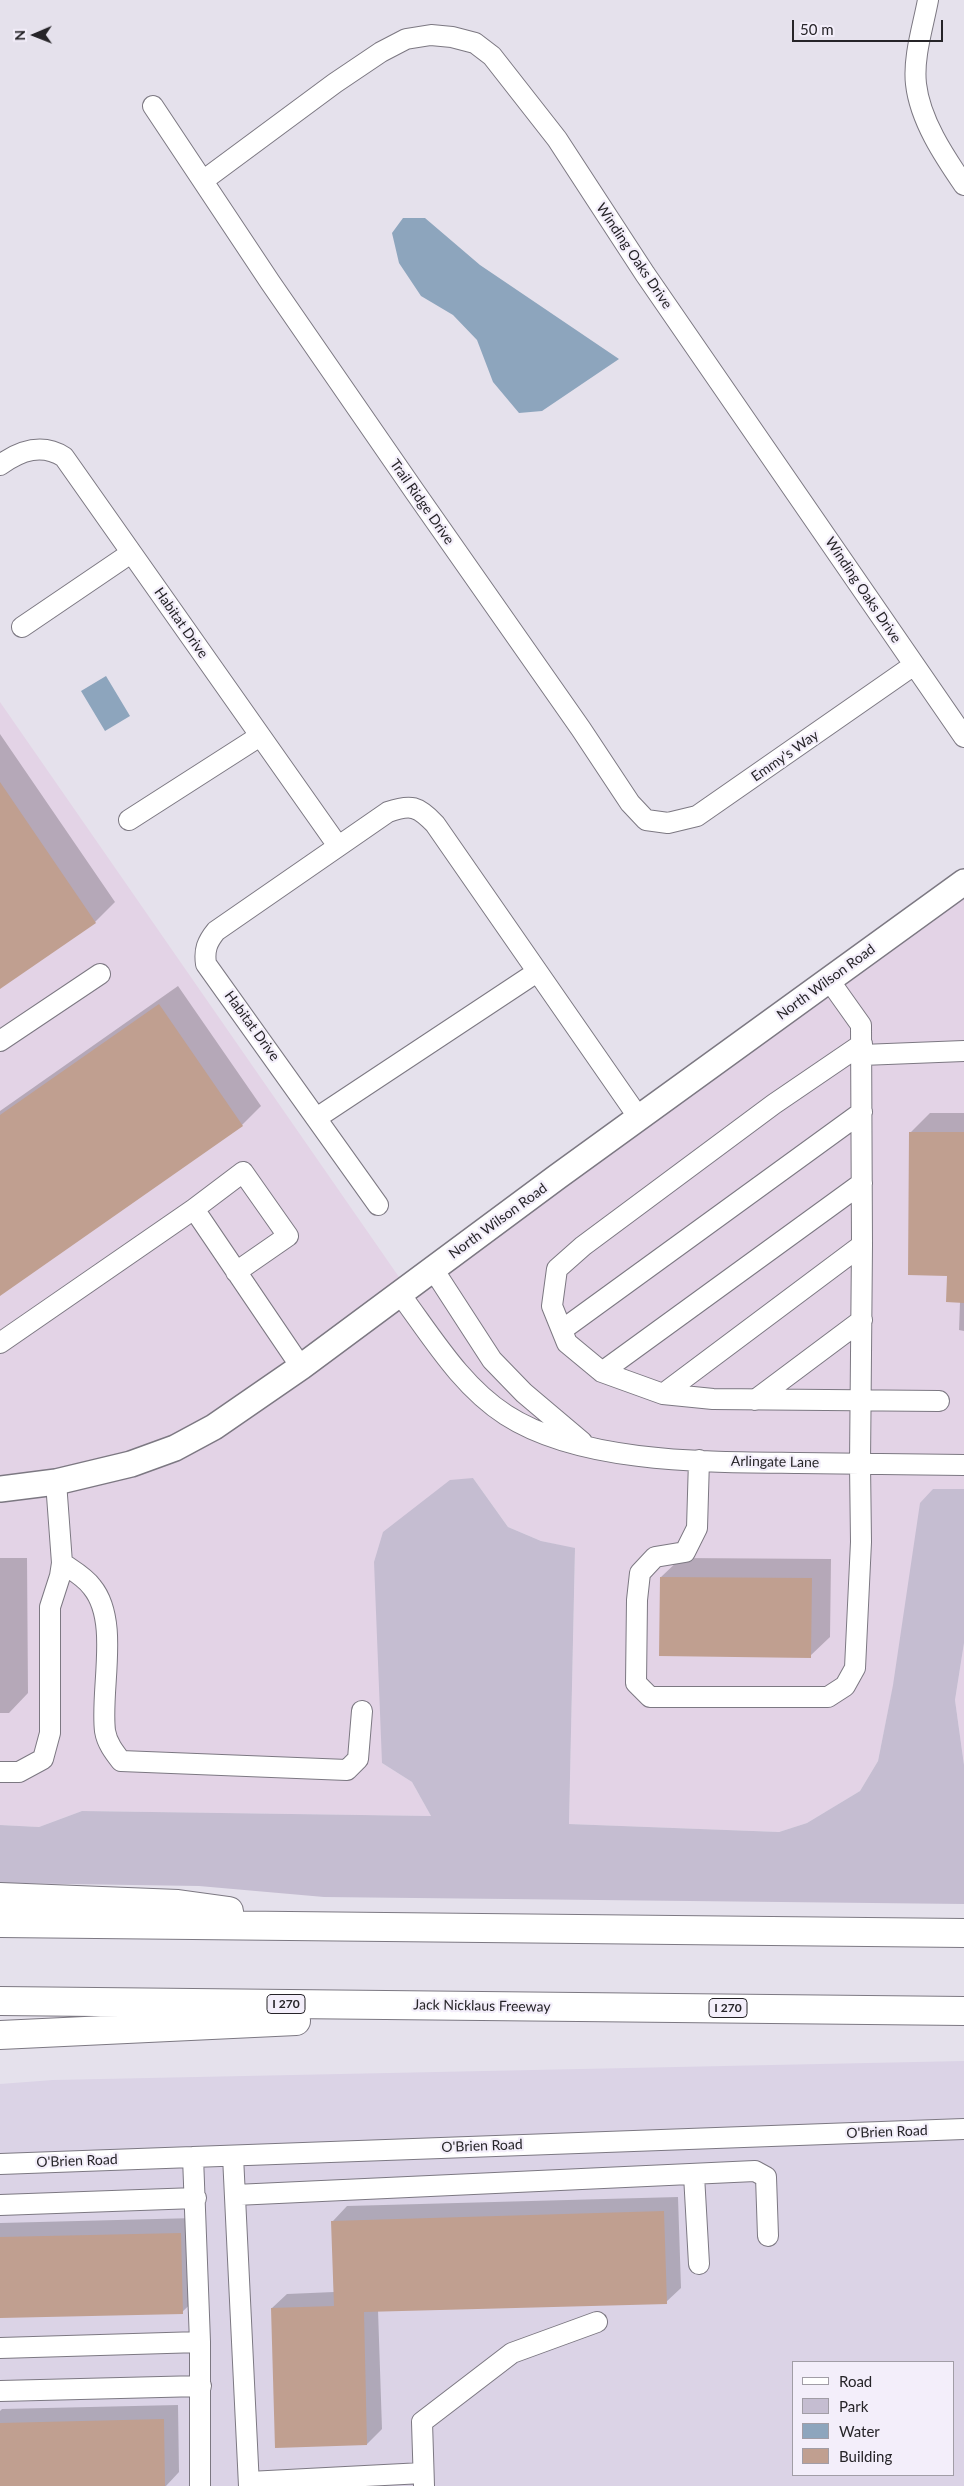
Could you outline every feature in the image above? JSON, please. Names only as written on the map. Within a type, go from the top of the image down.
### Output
[{"type":"highway","points":[[0,1897],[178,1904],[337,1927]]},
{"type":"highway","points":[[0,1923],[964,1933]]},
{"type":"highway","name":"Jack Nicklaus Freeway","points":[[0,2001],[958,2011]]},
{"type":"highway","points":[[0,2035],[571,2007]]},
{"type":"main road","name":"North Wilson Road","points":[[0,1489],[56,1482],[131,1464],[175,1448],[214,1427],[301,1367],[964,882]]},
{"type":"street","points":[[928,0],[918,54],[916,84],[924,117],[964,185]]},
{"type":"street","name":"Winding Oaks Drive","points":[[204,180],[335,83],[382,52],[406,39],[431,35],[452,37],[475,43],[492,56],[557,138],[645,274],[964,736]]},
{"type":"street","name":"Trail Ridge Drive","points":[[153,106],[204,180],[270,282],[581,729],[630,803],[646,820]]},
{"type":"street","name":"Habitat Drive","points":[[2,458],[35,448],[55,451],[64,457],[338,846]]},
{"type":"street","points":[[22,627],[132,552]]},
{"type":"street","name":"Emmy's Way","points":[[646,820],[668,822],[697,816],[914,665]]},
{"type":"street","points":[[129,820],[260,736]]},
{"type":"street","name":"Habitat Drive","points":[[378,1205],[318,1117],[206,964],[204,952],[208,940],[216,931],[388,812],[405,806],[422,811],[435,824],[639,1118]]},
{"type":"street","points":[[318,1117],[537,972]]},
{"type":"street","points":[[0,1041],[100,974]]},
{"type":"street","points":[[699,1460],[697,1528],[685,1552],[655,1557],[640,1573],[637,1600],[636,1683],[650,1697],[828,1697],[845,1686],[856,1668],[861,1542],[862,1320],[861,1025],[829,980]]},
{"type":"street","points":[[939,1401],[755,1400],[663,1394],[602,1372],[568,1343],[552,1306],[557,1269],[583,1246],[774,1104],[862,1050],[964,1051]]},
{"type":"street","points":[[562,1330],[862,1112]]},
{"type":"street","points":[[0,1343],[194,1209],[243,1172],[288,1236],[236,1272]]},
{"type":"street","points":[[602,1372],[862,1184]]},
{"type":"street","points":[[194,1209],[301,1367]]},
{"type":"street","points":[[663,1394],[862,1245]]},
{"type":"street","name":"Arlingate Lane","points":[[433,1269],[492,1360],[524,1393],[587,1446]]},
{"type":"street","name":"Arlingate Lane","points":[[400,1294],[467,1384],[507,1416],[544,1434],[614,1454],[699,1460],[964,1465]]},
{"type":"street","points":[[755,1400],[862,1320]]},
{"type":"street","points":[[0,1772],[19,1772],[43,1758],[50,1733],[50,1607],[60,1576],[62,1562],[56,1482]]},
{"type":"street","points":[[62,1562],[92,1586],[101,1602],[106,1631],[105,1732],[112,1749],[121,1761],[347,1770],[358,1759],[362,1711]]},
{"type":"street","name":"O'Brien Road","points":[[0,2164],[964,2129]]},
{"type":"street","points":[[233,2156],[249,2484],[424,2480],[422,2422],[512,2353],[597,2322]]},
{"type":"street","points":[[193,2157],[196,2198],[201,2386],[200,2486]]},
{"type":"street","points":[[235,2195],[755,2171],[766,2177],[768,2236]]},
{"type":"street","points":[[694,2175],[699,2264]]},
{"type":"street","points":[[0,2205],[196,2198]]},
{"type":"street","points":[[0,2348],[200,2342]]},
{"type":"street","points":[[0,2391],[201,2386]]},
{"type":"shaded area","points":[[0,702],[408,1290],[964,877],[964,1489],[933,1489],[878,1761],[860,1791],[807,1823],[779,1832],[569,1824],[575,1549],[541,1541],[508,1527],[473,1478],[382,1763],[412,1782],[431,1816],[82,1811],[39,1827],[0,1825]]},
{"type":"shaded area","points":[[964,1643],[964,1765],[955,1700]]},
{"type":"shaded area","points":[[964,2061],[964,2486],[0,2486],[0,2084],[53,2080]]},
{"type":"green space","points":[[473,1478],[508,1527],[541,1541],[575,1548],[569,1824],[779,1832],[807,1823],[860,1791],[878,1761],[893,1685],[920,1503],[933,1489],[964,1489],[964,1643],[955,1700],[964,1765],[964,1904],[324,1897],[199,1886],[0,1883],[0,1825],[39,1827],[82,1811],[431,1816],[412,1782],[382,1763],[374,1562],[383,1532],[450,1480]]},
{"type":"water","points":[[403,218],[425,218],[480,265],[619,359],[542,411],[519,413],[493,382],[477,340],[453,315],[421,296],[399,263],[392,233]]},
{"type":"water","points":[[106,676],[130,716],[105,731],[81,691]]},
{"type":"building","points":[[0,782],[96,923],[0,989]]},
{"type":"building","points":[[159,1004],[243,1126],[0,1296],[0,1115]]},
{"type":"building","points":[[909,1132],[964,1132],[964,1303],[946,1302],[947,1276],[908,1275]]},
{"type":"building","points":[[660,1577],[812,1578],[811,1658],[659,1656]]},
{"type":"building","points":[[664,2211],[667,2304],[364,2312],[367,2445],[275,2448],[271,2308],[334,2306],[331,2221]]},
{"type":"building","points":[[181,2233],[183,2314],[0,2318],[0,2237]]},
{"type":"building","points":[[164,2419],[165,2486],[0,2486],[0,2423]]}]
